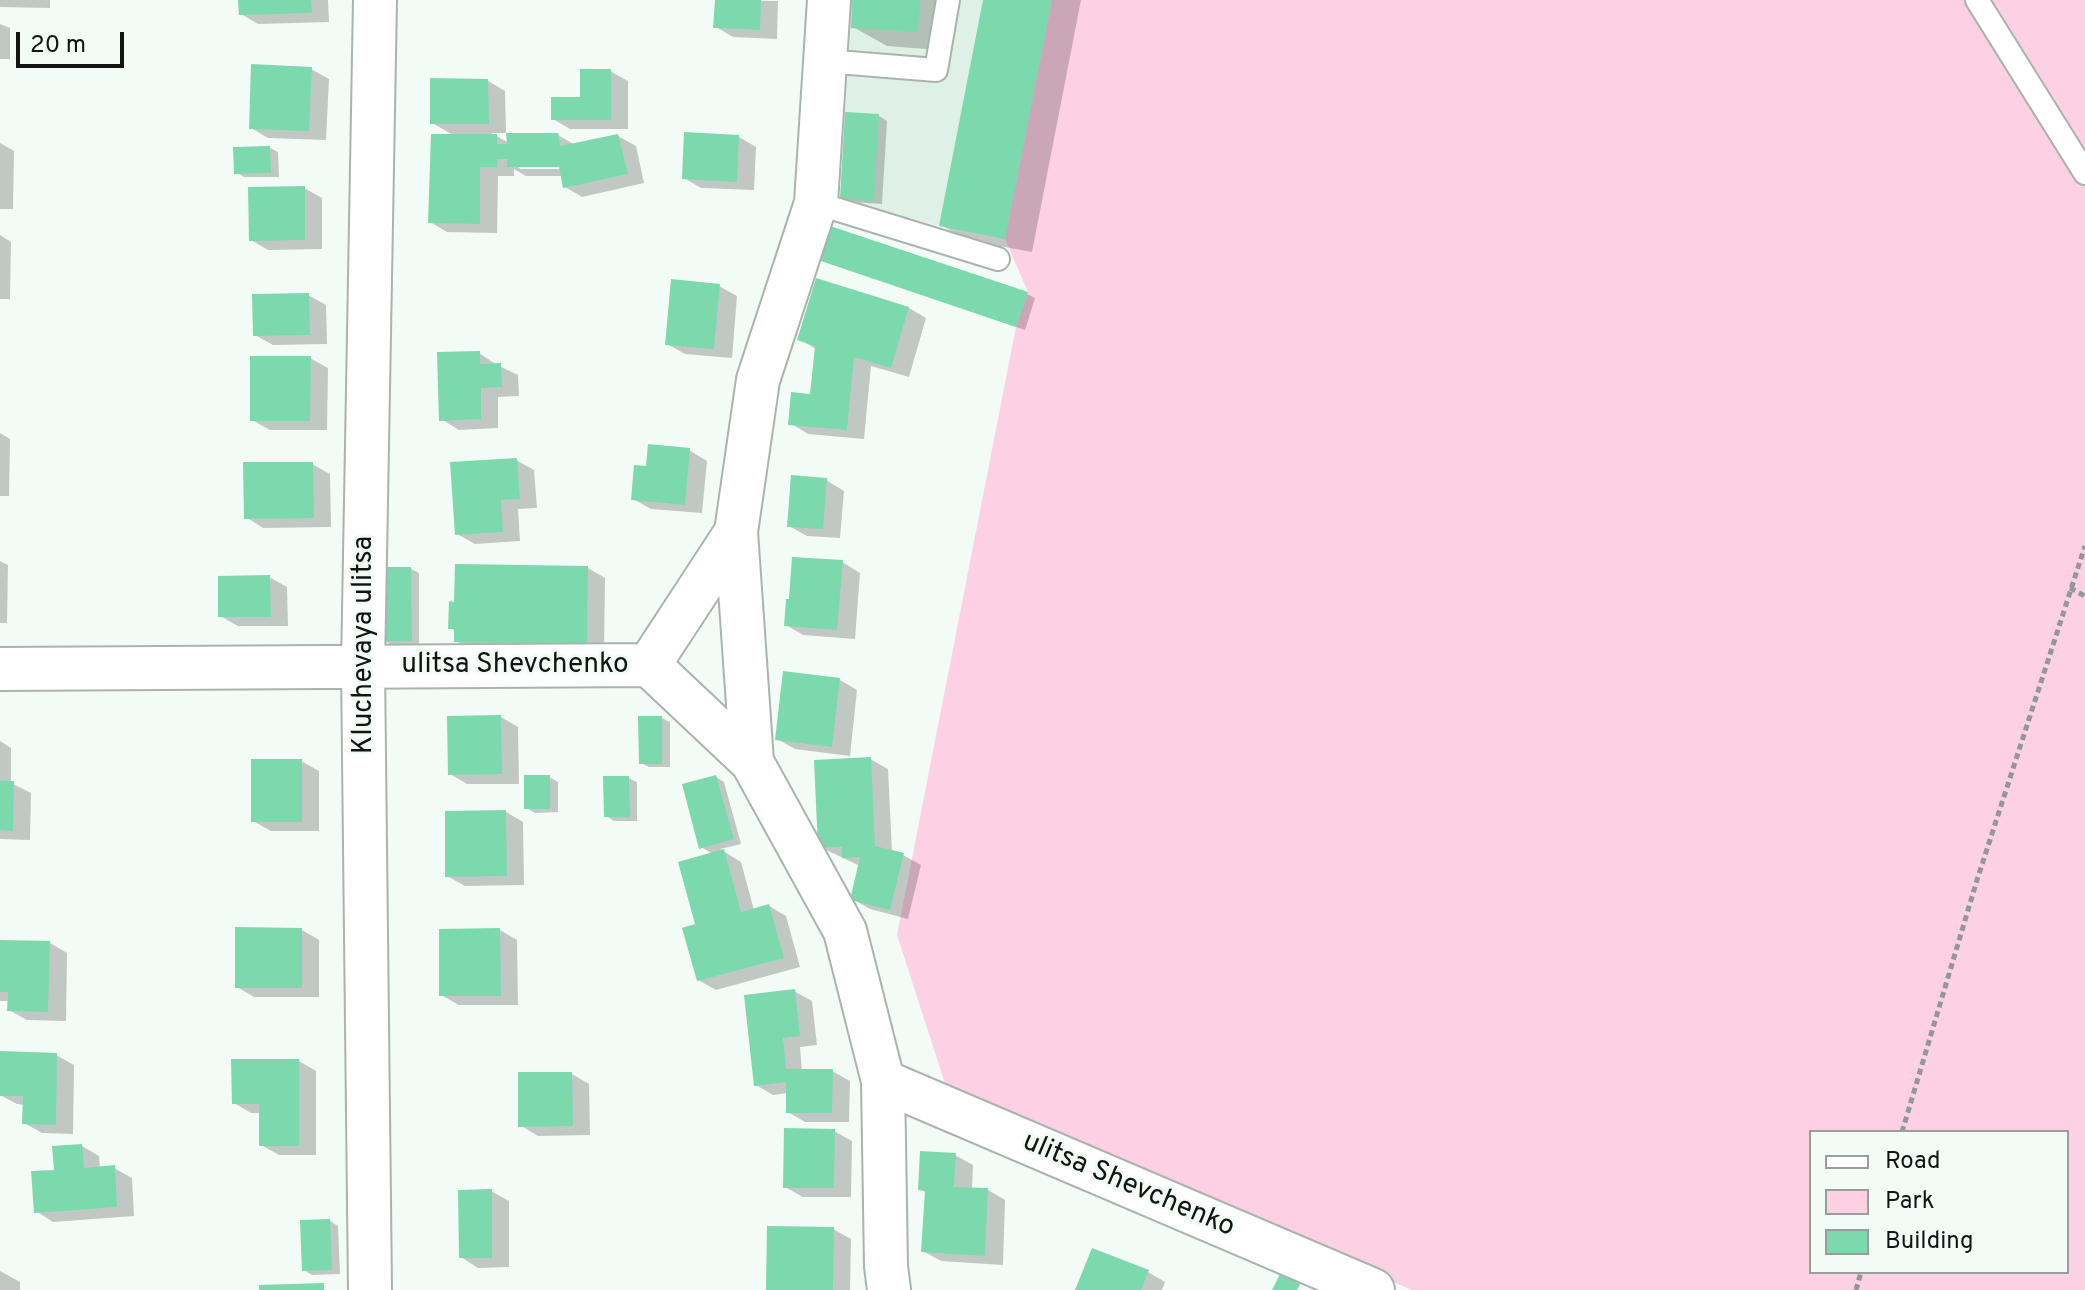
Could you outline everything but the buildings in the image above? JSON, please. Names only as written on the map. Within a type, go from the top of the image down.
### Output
[{"type":"street","name":"Kluchevaya ulitsa","points":[[370,1290],[363,667],[375,0]]},
{"type":"street","points":[[829,0],[816,203],[758,380],[736,532],[752,762],[845,931],[883,1081],[889,1290]]},
{"type":"street","points":[[649,665],[736,532]]},
{"type":"street","name":"ulitsa Shevchenko","points":[[0,669],[649,665],[752,762]]},
{"type":"street","name":"ulitsa Shevchenko","points":[[883,1081],[1373,1290]]},
{"type":"lane","points":[[825,61],[936,70],[948,0]]},
{"type":"lane","points":[[1977,0],[2085,173]]},
{"type":"lane","points":[[816,203],[998,259]]},
{"type":"path","points":[[1903,1130],[1977,880],[2085,546]]},
{"type":"path","points":[[2070,588],[2085,596]]},
{"type":"shaded area","points":[[852,0],[1052,0],[1005,239],[939,226],[840,199]]},
{"type":"green space","points":[[1052,0],[2085,0],[2085,1290],[1412,1290],[949,1096],[897,935],[1016,327],[1028,292],[1005,239]]}]
